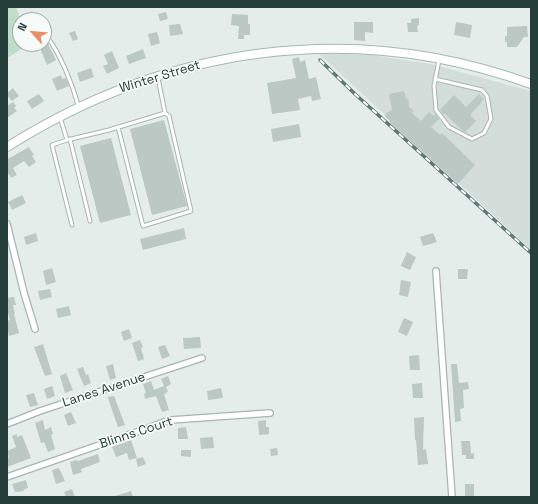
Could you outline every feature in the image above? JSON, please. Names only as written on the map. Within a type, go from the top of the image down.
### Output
[{"type":"street","name":"Winter Street","points":[[7,148],[60,117],[127,86],[158,75],[247,55],[290,50],[381,50],[440,58],[478,67],[531,84]]},
{"type":"street","points":[[7,224],[24,293],[35,329]]},
{"type":"street","points":[[436,271],[452,497]]},
{"type":"street","name":"Lanes Avenue","points":[[7,424],[40,411],[202,358]]},
{"type":"street","name":"Blinns Court","points":[[7,476],[164,422],[270,413]]},
{"type":"lane","points":[[52,44],[74,90],[79,108]]},
{"type":"lane","points":[[435,79],[482,90],[488,96],[490,119],[484,133],[472,139],[449,127],[436,110],[434,86],[435,79],[440,58]]},
{"type":"lane","points":[[118,127],[143,226],[191,211],[169,116],[164,113],[158,75]]},
{"type":"lane","points":[[72,225],[52,146],[68,139],[118,127],[164,113]]},
{"type":"lane","points":[[60,117],[68,139],[90,220]]},
{"type":"shaded area","points":[[318,53],[371,55],[431,64],[531,91],[531,250]]},
{"type":"green space","points":[[7,7],[16,7],[18,12],[12,12],[12,52],[17,52],[9,57],[7,56]]},
{"type":"building","points":[[166,12],[168,19],[160,21],[158,14]]},
{"type":"building","points":[[232,14],[248,15],[250,35],[244,35],[244,39],[238,39],[239,26],[231,25]]},
{"type":"building","points":[[419,18],[419,25],[417,26],[418,32],[408,32],[407,23],[411,23],[411,19]]},
{"type":"building","points":[[354,22],[373,22],[373,33],[365,32],[365,41],[354,40]]},
{"type":"building","points":[[456,22],[472,25],[470,38],[454,35]]},
{"type":"building","points":[[180,24],[183,34],[170,36],[169,25]]},
{"type":"building","points":[[527,26],[528,37],[524,37],[517,47],[507,47],[505,36],[507,36],[507,27]]},
{"type":"building","points":[[75,31],[78,39],[73,41],[69,33]]},
{"type":"building","points":[[157,32],[160,43],[151,46],[148,34]]},
{"type":"building","points":[[143,49],[146,58],[129,64],[126,56]]},
{"type":"building","points":[[112,51],[119,68],[107,74],[103,66],[108,64],[104,55]]},
{"type":"building","points":[[42,52],[52,52],[56,60],[47,65]]},
{"type":"building","points":[[299,57],[300,62],[305,60],[309,79],[316,77],[321,99],[312,101],[311,96],[298,99],[300,110],[272,114],[267,83],[296,78],[292,59]]},
{"type":"building","points":[[91,68],[94,77],[80,82],[77,73]]},
{"type":"building","points":[[61,75],[62,79],[66,78],[69,86],[57,91],[52,79]]},
{"type":"building","points":[[13,88],[19,96],[12,101],[7,93]]},
{"type":"building","points":[[404,91],[406,99],[408,98],[409,107],[414,111],[412,113],[421,121],[429,112],[434,116],[436,114],[439,119],[431,127],[440,135],[442,133],[475,165],[458,184],[389,122],[390,121],[385,116],[386,113],[392,110],[389,94]]},
{"type":"building","points":[[39,94],[44,101],[32,109],[27,101]]},
{"type":"building","points":[[479,94],[484,99],[470,115],[476,121],[465,132],[440,110],[454,95],[466,107]]},
{"type":"building","points":[[13,102],[16,106],[14,108],[17,111],[7,118],[7,106]]},
{"type":"building","points":[[164,120],[187,206],[152,215],[130,129]]},
{"type":"building","points":[[299,124],[301,137],[273,142],[271,129]]},
{"type":"building","points":[[111,138],[131,215],[100,223],[80,146]]},
{"type":"building","points":[[29,147],[36,162],[29,167],[24,161],[13,168],[17,175],[11,178],[9,174],[7,175],[7,157],[8,159]]},
{"type":"building","points":[[22,195],[26,203],[12,210],[8,202]]},
{"type":"building","points":[[184,228],[186,239],[143,250],[140,239]]},
{"type":"building","points":[[36,233],[38,241],[26,245],[24,237]]},
{"type":"building","points":[[433,233],[437,242],[423,246],[420,237]]},
{"type":"building","points":[[407,252],[416,257],[410,270],[401,266]]},
{"type":"building","points":[[52,268],[56,282],[46,285],[43,271]]},
{"type":"building","points":[[458,269],[468,269],[467,279],[458,279]]},
{"type":"building","points":[[401,280],[411,282],[408,297],[399,295]]},
{"type":"building","points":[[50,289],[52,297],[40,300],[38,291]]},
{"type":"building","points":[[14,297],[16,305],[13,305],[14,314],[19,333],[9,336],[7,321],[10,320],[7,309],[7,298]]},
{"type":"building","points":[[69,306],[71,315],[58,318],[56,309]]},
{"type":"building","points":[[404,318],[413,322],[407,336],[398,332]]},
{"type":"building","points":[[129,329],[132,338],[124,341],[121,332]]},
{"type":"building","points":[[200,337],[201,348],[184,349],[183,338]]},
{"type":"building","points":[[140,340],[143,347],[141,348],[144,359],[138,361],[132,343]]},
{"type":"building","points":[[43,344],[52,374],[45,376],[34,347]]},
{"type":"building","points":[[165,345],[170,356],[162,359],[158,347]]},
{"type":"building","points":[[419,355],[420,370],[410,370],[409,356]]},
{"type":"building","points":[[113,364],[116,378],[110,380],[106,366]]},
{"type":"building","points":[[451,364],[457,364],[459,383],[468,382],[469,389],[463,390],[464,408],[460,409],[461,421],[455,422]]},
{"type":"building","points":[[83,367],[86,375],[88,374],[91,383],[84,386],[77,369]]},
{"type":"building","points":[[66,373],[73,390],[65,393],[60,376]]},
{"type":"building","points":[[168,376],[171,384],[166,387],[168,392],[164,394],[169,410],[162,412],[156,396],[145,399],[144,394],[146,393],[143,384],[151,381],[154,390],[164,386],[161,379]]},
{"type":"building","points":[[422,383],[423,398],[413,398],[412,384]]},
{"type":"building","points":[[52,386],[55,396],[47,399],[44,389]]},
{"type":"building","points":[[221,388],[223,398],[208,400],[207,391]]},
{"type":"building","points":[[34,393],[38,405],[30,407],[26,395]]},
{"type":"building","points":[[114,396],[125,425],[118,427],[108,397]]},
{"type":"building","points":[[71,412],[76,423],[68,426],[64,415]]},
{"type":"building","points":[[424,417],[423,450],[426,449],[428,464],[418,465],[414,418]]},
{"type":"building","points":[[43,420],[45,430],[51,427],[53,434],[51,435],[55,449],[48,452],[44,442],[41,443],[35,423]]},
{"type":"building","points":[[266,420],[266,427],[269,427],[269,434],[259,435],[258,421]]},
{"type":"building","points":[[186,427],[188,439],[178,439],[178,428]]},
{"type":"building","points":[[17,434],[17,437],[22,435],[31,458],[7,467],[7,458],[9,457],[7,451],[16,447],[12,436]]},
{"type":"building","points":[[213,437],[214,448],[201,449],[200,438]]},
{"type":"building","points":[[131,440],[137,458],[129,460],[127,453],[116,457],[112,447]]},
{"type":"building","points":[[461,441],[470,441],[471,454],[474,453],[474,459],[466,459],[466,455],[462,455]]},
{"type":"building","points":[[277,448],[278,455],[271,456],[270,449]]},
{"type":"building","points":[[181,450],[191,450],[191,457],[181,456]]},
{"type":"building","points":[[98,454],[100,462],[81,469],[82,472],[73,475],[70,462],[76,460],[78,461]]},
{"type":"building","points":[[143,457],[146,464],[138,467],[136,459]]},
{"type":"building","points":[[59,468],[65,481],[56,484],[52,470]]},
{"type":"building","points":[[26,480],[28,488],[23,490],[24,491],[15,492],[12,484]]},
{"type":"building","points":[[465,484],[474,484],[474,497],[465,497]]},
{"type":"building","points":[[72,489],[75,497],[66,497],[64,492]]},
{"type":"building","points":[[131,491],[133,497],[115,497],[115,496]]},
{"type":"railway","points":[[320,60],[355,94],[531,253]]}]
